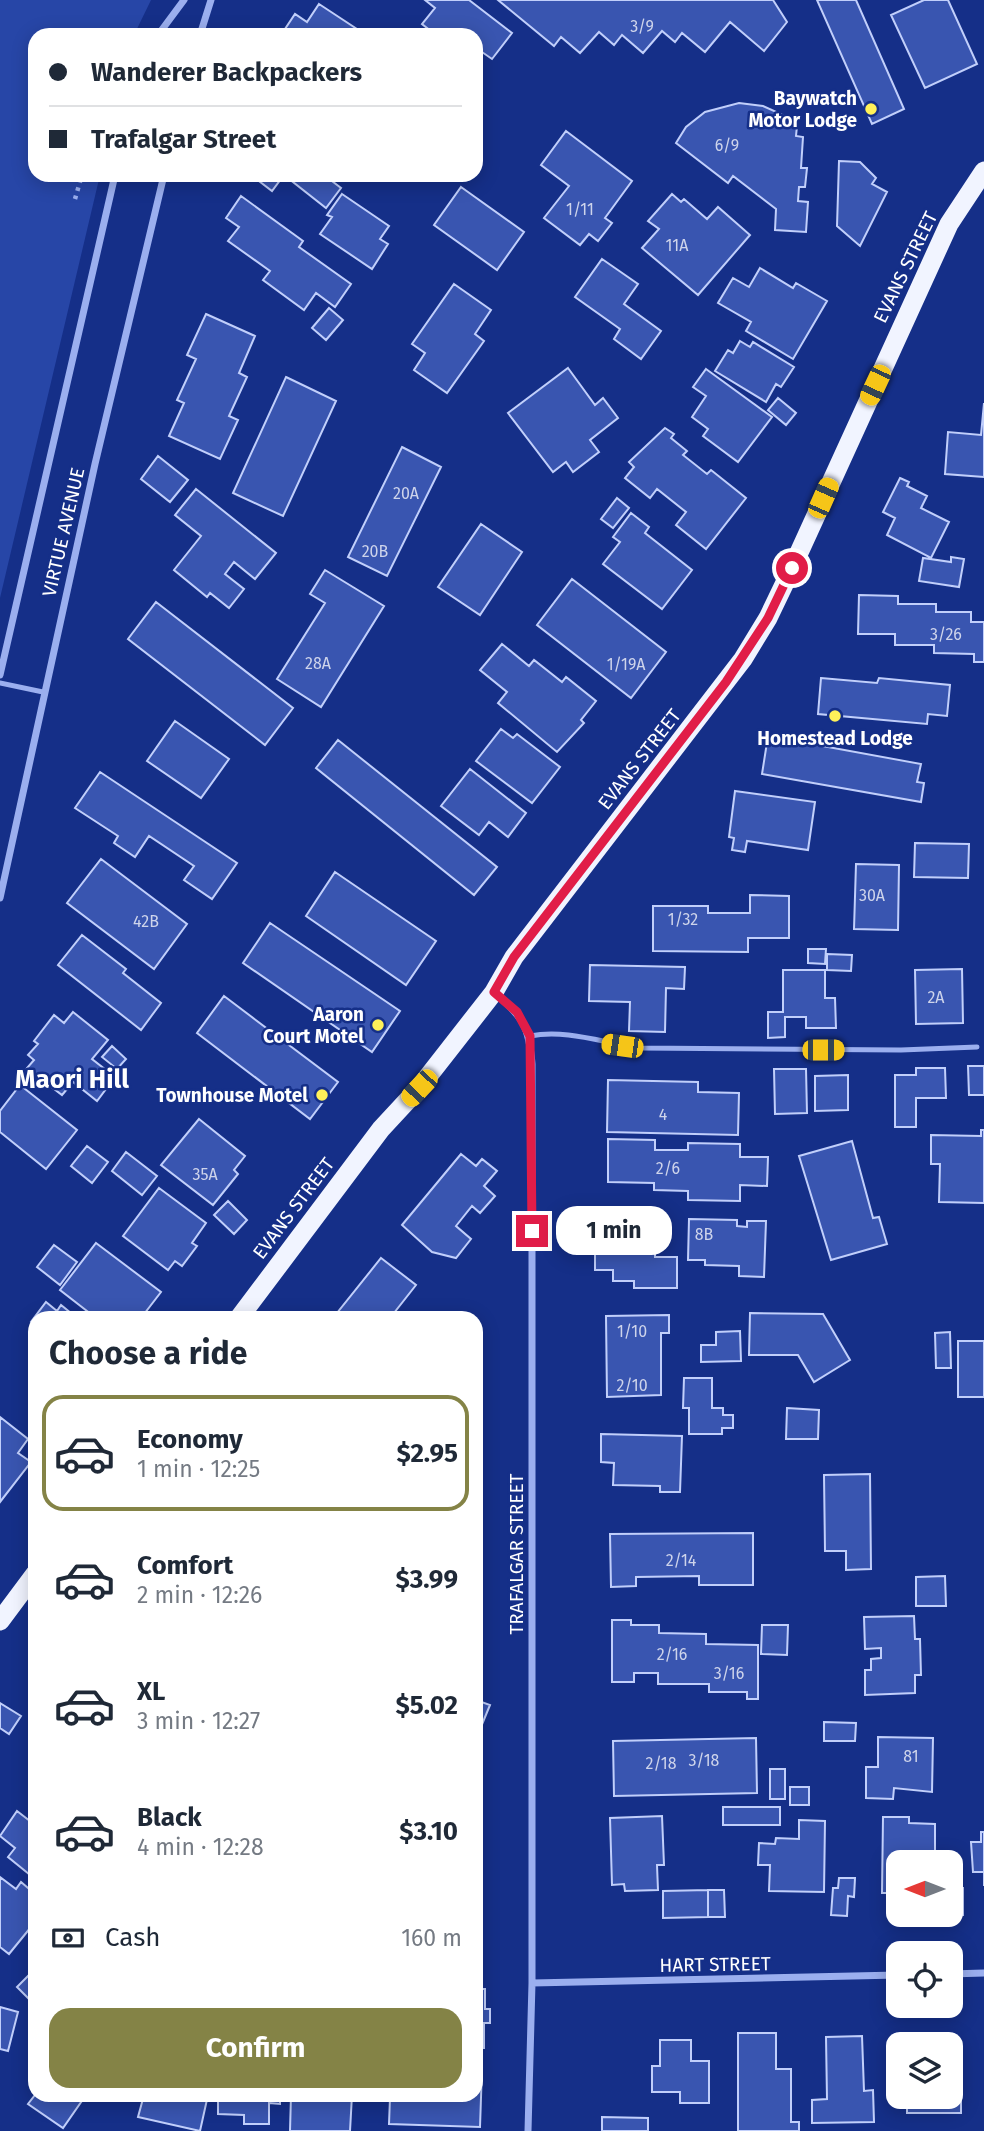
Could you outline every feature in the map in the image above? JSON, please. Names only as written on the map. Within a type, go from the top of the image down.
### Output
[{"type":"highway","name":"EVANS STREET","points":[[244,1311],[381,1129],[419,1088],[494,992],[514,957],[710,705],[768,618],[943,236],[984,171]]},
{"type":"highway","points":[[0,1621],[28,1583]]},
{"type":"street","points":[[163,28],[184,0]]},
{"type":"street","points":[[203,28],[211,0]]},
{"type":"street","name":"VIRTUE AVENUE","points":[[0,675],[113,182]]},
{"type":"street","name":"VIRTUE AVENUE","points":[[0,898],[43,692],[162,182]]},
{"type":"street","points":[[494,992],[517,1012],[530,1036]]},
{"type":"street","name":"TRAFALGAR STREET","points":[[528,2131],[532,1983],[530,1036]]},
{"type":"street","points":[[963,1974],[984,1973]]},
{"type":"street","name":"HART STREET","points":[[532,1983],[886,1975]]},
{"type":"lane","points":[[0,683],[43,692]]},
{"type":"lane","points":[[530,1036],[565,1032],[605,1044],[653,1049],[901,1050],[978,1047]]},
{"type":"path","points":[[75,199],[80,182]]},
{"type":"shaded area","points":[[0,0],[151,0],[137,28],[28,28],[28,182],[98,182],[0,598]]},
{"type":"building","points":[[425,0],[469,0],[512,33],[492,59],[483,53],[483,28],[427,28],[422,24],[435,8]]},
{"type":"building","points":[[498,0],[773,0],[787,22],[764,51],[730,22],[705,52],[682,33],[675,42],[662,31],[643,53],[622,35],[614,45],[599,32],[580,53],[561,37],[554,46]]},
{"type":"building","points":[[817,0],[856,0],[904,109],[872,124]]},
{"type":"building","points":[[924,0],[948,0],[977,64],[925,88],[891,15]]},
{"type":"building","points":[[319,4],[355,28],[286,28],[295,14],[307,22]]},
{"type":"building","points":[[739,103],[763,106],[781,114],[797,126],[796,136],[803,137],[801,168],[807,168],[805,187],[799,187],[798,201],[808,202],[806,232],[775,230],[776,209],[733,176],[728,183],[676,143],[686,127],[705,112]]},
{"type":"building","points":[[566,131],[632,181],[605,218],[612,223],[598,241],[589,234],[580,245],[544,218],[569,186],[541,165]]},
{"type":"building","points":[[839,161],[860,162],[876,178],[872,184],[887,192],[860,246],[837,226]]},
{"type":"building","points":[[260,182],[279,182],[272,191]]},
{"type":"building","points":[[293,182],[333,182],[341,188],[326,208]]},
{"type":"building","points":[[461,187],[524,232],[497,270],[434,225]]},
{"type":"building","points":[[342,194],[389,226],[380,239],[388,244],[372,269],[320,234],[332,217],[327,215]]},
{"type":"building","points":[[672,194],[681,202],[684,199],[707,219],[718,207],[750,235],[698,295],[642,248],[659,229],[648,221]]},
{"type":"building","points":[[241,196],[303,241],[299,247],[351,284],[335,307],[316,293],[304,310],[263,280],[270,271],[228,241],[239,227],[226,218]]},
{"type":"building","points":[[602,259],[638,284],[624,304],[661,331],[641,359],[614,339],[620,329],[575,297]]},
{"type":"building","points":[[760,268],[793,288],[796,283],[827,301],[793,359],[746,331],[751,322],[718,303],[733,278],[749,287]]},
{"type":"building","points":[[454,284],[491,310],[475,334],[484,341],[447,393],[414,370],[425,353],[412,344]]},
{"type":"building","points":[[329,308],[343,320],[326,340],[312,328]]},
{"type":"building","points":[[206,314],[255,336],[239,373],[247,377],[229,416],[238,420],[220,459],[169,436],[184,403],[177,400],[196,359],[187,355]]},
{"type":"building","points":[[740,341],[750,347],[753,342],[794,367],[781,387],[776,384],[766,402],[715,371],[728,350],[733,353]]},
{"type":"building","points":[[568,368],[595,405],[603,398],[618,418],[590,440],[599,452],[573,472],[566,462],[553,472],[508,413]]},
{"type":"building","points":[[706,369],[772,417],[738,462],[703,436],[708,429],[692,417],[706,396],[693,387]]},
{"type":"building","points":[[286,377],[336,401],[283,516],[233,493]]},
{"type":"building","points":[[778,398],[796,413],[786,425],[768,410]]},
{"type":"building","points":[[984,403],[984,477],[945,474],[948,432],[981,435]]},
{"type":"building","points":[[665,428],[674,434],[671,438],[687,451],[683,455],[707,474],[711,470],[746,498],[706,549],[676,525],[686,512],[657,489],[650,498],[625,478],[634,467],[629,462]]},
{"type":"building","points":[[402,447],[441,467],[387,576],[348,557]]},
{"type":"building","points":[[158,456],[188,480],[170,502],[141,479]]},
{"type":"building","points":[[900,478],[909,482],[907,486],[927,496],[921,508],[949,522],[931,558],[887,535],[895,518],[883,512]]},
{"type":"building","points":[[196,489],[276,553],[255,579],[234,562],[225,574],[244,589],[229,608],[210,593],[207,597],[174,570],[201,536],[175,515]]},
{"type":"building","points":[[617,498],[629,508],[613,528],[601,519]]},
{"type":"building","points":[[631,513],[649,527],[645,533],[692,570],[662,609],[603,564],[620,542],[613,537]]},
{"type":"building","points":[[481,524],[522,552],[480,615],[438,587]]},
{"type":"building","points":[[951,557],[964,559],[959,587],[919,581],[923,558],[951,562]]},
{"type":"building","points":[[325,570],[384,606],[321,707],[277,679],[325,603],[310,594]]},
{"type":"building","points":[[572,579],[666,652],[631,698],[537,625]]},
{"type":"building","points":[[859,595],[898,596],[898,604],[936,604],[936,612],[971,612],[971,622],[984,622],[984,662],[974,662],[974,654],[934,653],[934,645],[895,645],[895,634],[858,634]]},
{"type":"building","points":[[156,602],[293,708],[265,745],[128,639]]},
{"type":"building","points":[[502,644],[529,666],[534,660],[562,682],[566,677],[596,701],[581,720],[584,723],[557,752],[498,703],[507,692],[480,670]]},
{"type":"building","points":[[821,678],[877,683],[879,678],[950,685],[947,716],[928,714],[927,724],[818,714]]},
{"type":"building","points":[[175,721],[229,759],[201,798],[147,761]]},
{"type":"building","points":[[501,729],[513,738],[517,734],[560,767],[532,803],[476,761]]},
{"type":"building","points":[[768,736],[921,764],[917,782],[924,783],[921,802],[762,774]]},
{"type":"building","points":[[338,740],[497,867],[474,895],[316,768]]},
{"type":"building","points":[[470,769],[526,813],[508,837],[489,822],[479,835],[441,806]]},
{"type":"building","points":[[100,772],[237,863],[212,899],[184,880],[194,866],[149,836],[135,857],[114,843],[118,836],[75,808]]},
{"type":"building","points":[[735,791],[815,802],[808,850],[747,841],[745,852],[732,850],[734,838],[729,837]]},
{"type":"building","points":[[915,843],[969,844],[968,878],[914,877]]},
{"type":"building","points":[[101,859],[187,924],[154,969],[67,903]]},
{"type":"building","points":[[856,864],[899,865],[898,930],[854,929]]},
{"type":"building","points":[[335,872],[436,941],[406,985],[306,916]]},
{"type":"building","points":[[750,895],[789,896],[789,938],[748,938],[748,952],[653,951],[653,906],[708,906],[708,913],[750,913]]},
{"type":"building","points":[[270,923],[400,1011],[372,1052],[243,963]]},
{"type":"building","points":[[82,935],[126,969],[123,973],[161,1003],[141,1030],[58,965]]},
{"type":"building","points":[[808,949],[826,949],[825,964],[808,963]]},
{"type":"building","points":[[827,954],[852,955],[851,971],[827,970]]},
{"type":"building","points":[[590,965],[685,967],[684,989],[666,988],[665,1032],[629,1031],[630,1002],[589,1001]]},
{"type":"building","points":[[962,969],[963,1023],[916,1024],[915,970]]},
{"type":"building","points":[[783,970],[825,970],[825,998],[835,998],[836,1028],[806,1028],[806,1017],[785,1017],[785,1037],[768,1038],[768,1012],[783,1012]]},
{"type":"building","points":[[224,996],[338,1082],[310,1119],[197,1033]]},
{"type":"building","points":[[73,1012],[108,1040],[92,1059],[115,1077],[97,1101],[73,1082],[62,1095],[27,1068],[34,1060],[28,1055],[38,1044],[34,1041],[54,1015],[64,1023]]},
{"type":"building","points":[[112,1046],[126,1059],[117,1069],[102,1057]]},
{"type":"building","points":[[968,1066],[984,1066],[984,1095],[969,1095]]},
{"type":"building","points":[[916,1068],[945,1068],[946,1098],[916,1098],[916,1127],[895,1127],[895,1075],[916,1075]]},
{"type":"building","points":[[774,1069],[806,1069],[807,1113],[775,1114]]},
{"type":"building","points":[[848,1075],[848,1110],[815,1111],[815,1076]]},
{"type":"building","points":[[608,1080],[698,1082],[698,1092],[739,1093],[738,1135],[607,1132]]},
{"type":"building","points":[[20,1085],[77,1130],[46,1169],[0,1132],[0,1111]]},
{"type":"building","points":[[199,1119],[245,1156],[234,1170],[238,1174],[213,1205],[161,1165]]},
{"type":"building","points":[[981,1130],[984,1130],[984,1203],[939,1202],[940,1164],[931,1164],[931,1135],[981,1136]]},
{"type":"building","points":[[608,1139],[655,1140],[655,1150],[688,1150],[688,1143],[740,1144],[740,1157],[768,1157],[767,1186],[740,1185],[740,1201],[688,1200],[688,1191],[654,1190],[654,1183],[608,1182]]},
{"type":"building","points":[[852,1141],[873,1218],[879,1217],[887,1244],[831,1260],[799,1156]]},
{"type":"building","points":[[87,1146],[108,1162],[92,1183],[71,1166]]},
{"type":"building","points":[[126,1152],[157,1176],[142,1195],[112,1171]]},
{"type":"building","points":[[461,1154],[476,1166],[482,1159],[497,1171],[484,1186],[495,1196],[480,1213],[472,1206],[456,1226],[471,1239],[456,1258],[432,1252],[402,1225]]},
{"type":"building","points":[[159,1188],[206,1223],[192,1243],[197,1246],[182,1266],[175,1261],[168,1270],[123,1236]]},
{"type":"building","points":[[228,1201],[247,1220],[234,1234],[214,1215]]},
{"type":"building","points":[[689,1219],[737,1220],[737,1226],[747,1227],[747,1221],[766,1221],[764,1277],[739,1276],[739,1266],[705,1265],[705,1260],[688,1260]]},
{"type":"building","points":[[595,1228],[655,1228],[655,1257],[677,1257],[677,1288],[634,1288],[634,1281],[613,1281],[613,1270],[595,1270]]},
{"type":"building","points":[[96,1243],[161,1292],[146,1311],[87,1311],[60,1290]]},
{"type":"building","points":[[54,1245],[77,1262],[60,1285],[37,1267]]},
{"type":"building","points":[[381,1258],[416,1285],[396,1311],[339,1311]]},
{"type":"building","points":[[46,1302],[57,1311],[39,1311]]},
{"type":"building","points":[[61,1305],[68,1311],[57,1311]]},
{"type":"building","points":[[750,1313],[823,1314],[850,1360],[814,1382],[798,1355],[749,1355]]},
{"type":"building","points":[[669,1315],[669,1333],[661,1333],[661,1395],[607,1397],[606,1316]]},
{"type":"building","points":[[740,1331],[741,1361],[701,1362],[701,1345],[716,1345],[716,1332]]},
{"type":"building","points":[[950,1332],[951,1368],[936,1368],[935,1333]]},
{"type":"building","points":[[958,1341],[984,1341],[984,1397],[958,1397]]},
{"type":"building","points":[[684,1378],[712,1378],[712,1408],[723,1408],[723,1415],[733,1415],[733,1428],[722,1428],[722,1434],[689,1434],[689,1408],[683,1408]]},
{"type":"building","points":[[787,1408],[819,1410],[818,1439],[786,1439]]},
{"type":"building","points":[[0,1417],[28,1439],[18,1453],[28,1460],[28,1466],[0,1502]]},
{"type":"building","points":[[601,1434],[682,1436],[680,1492],[660,1492],[660,1486],[613,1485],[614,1463],[601,1462]]},
{"type":"building","points":[[870,1474],[871,1569],[846,1570],[846,1551],[825,1551],[824,1475]]},
{"type":"building","points":[[753,1533],[753,1585],[699,1585],[699,1576],[636,1577],[636,1586],[611,1587],[610,1534]]},
{"type":"building","points":[[945,1576],[946,1606],[916,1606],[916,1577]]},
{"type":"building","points":[[914,1616],[915,1639],[920,1639],[921,1675],[915,1675],[915,1693],[865,1695],[865,1670],[871,1670],[871,1659],[881,1658],[881,1648],[865,1649],[864,1617]]},
{"type":"building","points":[[612,1620],[631,1620],[631,1625],[659,1625],[659,1633],[706,1634],[706,1644],[758,1645],[758,1699],[747,1699],[747,1692],[709,1692],[709,1684],[658,1684],[658,1673],[634,1673],[634,1682],[612,1682]]},
{"type":"building","points":[[762,1625],[788,1625],[787,1655],[761,1654]]},
{"type":"building","points":[[483,1702],[490,1705],[483,1722]]},
{"type":"building","points":[[0,1703],[21,1716],[9,1734],[0,1728]]},
{"type":"building","points":[[824,1722],[856,1723],[855,1741],[824,1741]]},
{"type":"building","points":[[878,1737],[933,1738],[932,1792],[894,1788],[893,1799],[866,1798],[866,1767],[878,1767]]},
{"type":"building","points":[[756,1738],[757,1793],[614,1796],[613,1741]]},
{"type":"building","points":[[770,1769],[785,1769],[785,1799],[770,1799]]},
{"type":"building","points":[[790,1787],[809,1787],[809,1805],[790,1805]]},
{"type":"building","points":[[723,1807],[780,1807],[780,1825],[723,1825]]},
{"type":"building","points":[[17,1811],[28,1820],[28,1873],[8,1857],[15,1848],[0,1836]]},
{"type":"building","points":[[662,1816],[664,1865],[657,1865],[658,1890],[625,1891],[624,1884],[612,1885],[610,1818]]},
{"type":"building","points":[[883,1817],[909,1817],[909,1823],[935,1824],[935,1850],[886,1850],[886,1893],[882,1893]]},
{"type":"building","points":[[799,1820],[825,1821],[824,1892],[769,1891],[770,1865],[758,1865],[759,1843],[775,1844],[776,1838],[799,1839]]},
{"type":"building","points":[[981,1832],[984,1832],[984,1872],[973,1872],[971,1842],[981,1842]]},
{"type":"building","points":[[0,1877],[16,1889],[21,1882],[28,1888],[28,1931],[9,1954],[0,1947]]},
{"type":"building","points":[[839,1878],[855,1878],[854,1897],[848,1896],[847,1916],[831,1915],[833,1888],[838,1888]]},
{"type":"building","points":[[708,1890],[708,1917],[663,1918],[663,1891]]},
{"type":"building","points":[[708,1890],[724,1890],[725,1917],[708,1917]]},
{"type":"building","points":[[28,1976],[28,1998],[17,1987]]},
{"type":"building","points":[[483,1989],[485,1989],[485,2009],[490,2009],[490,2023],[484,2023],[484,2048]]},
{"type":"building","points":[[0,2007],[18,2012],[8,2051],[0,2049]]},
{"type":"building","points":[[738,2033],[776,2033],[776,2069],[791,2069],[791,2122],[799,2122],[799,2131],[738,2131]]},
{"type":"building","points":[[862,2036],[864,2091],[873,2090],[874,2122],[812,2123],[812,2100],[827,2099],[826,2037]]},
{"type":"building","points":[[660,2040],[691,2040],[691,2061],[709,2061],[709,2103],[680,2103],[680,2092],[652,2092],[652,2066],[660,2066]]},
{"type":"building","points":[[30,2102],[81,2102],[63,2128],[28,2104]]},
{"type":"building","points":[[142,2102],[206,2102],[200,2131],[138,2117]]},
{"type":"building","points":[[218,2102],[280,2102],[269,2103],[269,2124],[244,2124],[244,2115],[218,2114]]},
{"type":"building","points":[[291,2102],[352,2102],[350,2131],[290,2131]]},
{"type":"building","points":[[390,2102],[481,2102],[480,2127],[389,2124]]},
{"type":"building","points":[[907,2109],[961,2109],[961,2113],[907,2113]]},
{"type":"building","points":[[602,2117],[648,2118],[648,2131],[602,2131]]},
{"type":"place","name":"Baywatch Motor Lodge","points":[[871,109]]},
{"type":"place","name":"Homestead Lodge","points":[[835,716]]},
{"type":"place","name":"Aaron Court Motel","points":[[378,1025]]},
{"type":"place","name":"Townhouse Motel","points":[[322,1095]]},
{"type":"district","name":"Maori Hill","points":[[72,1079]]},
{"type":"route","points":[[532,1231],[530,1036],[517,1012],[494,992],[514,957],[743,659],[768,618],[792,568]]}]
